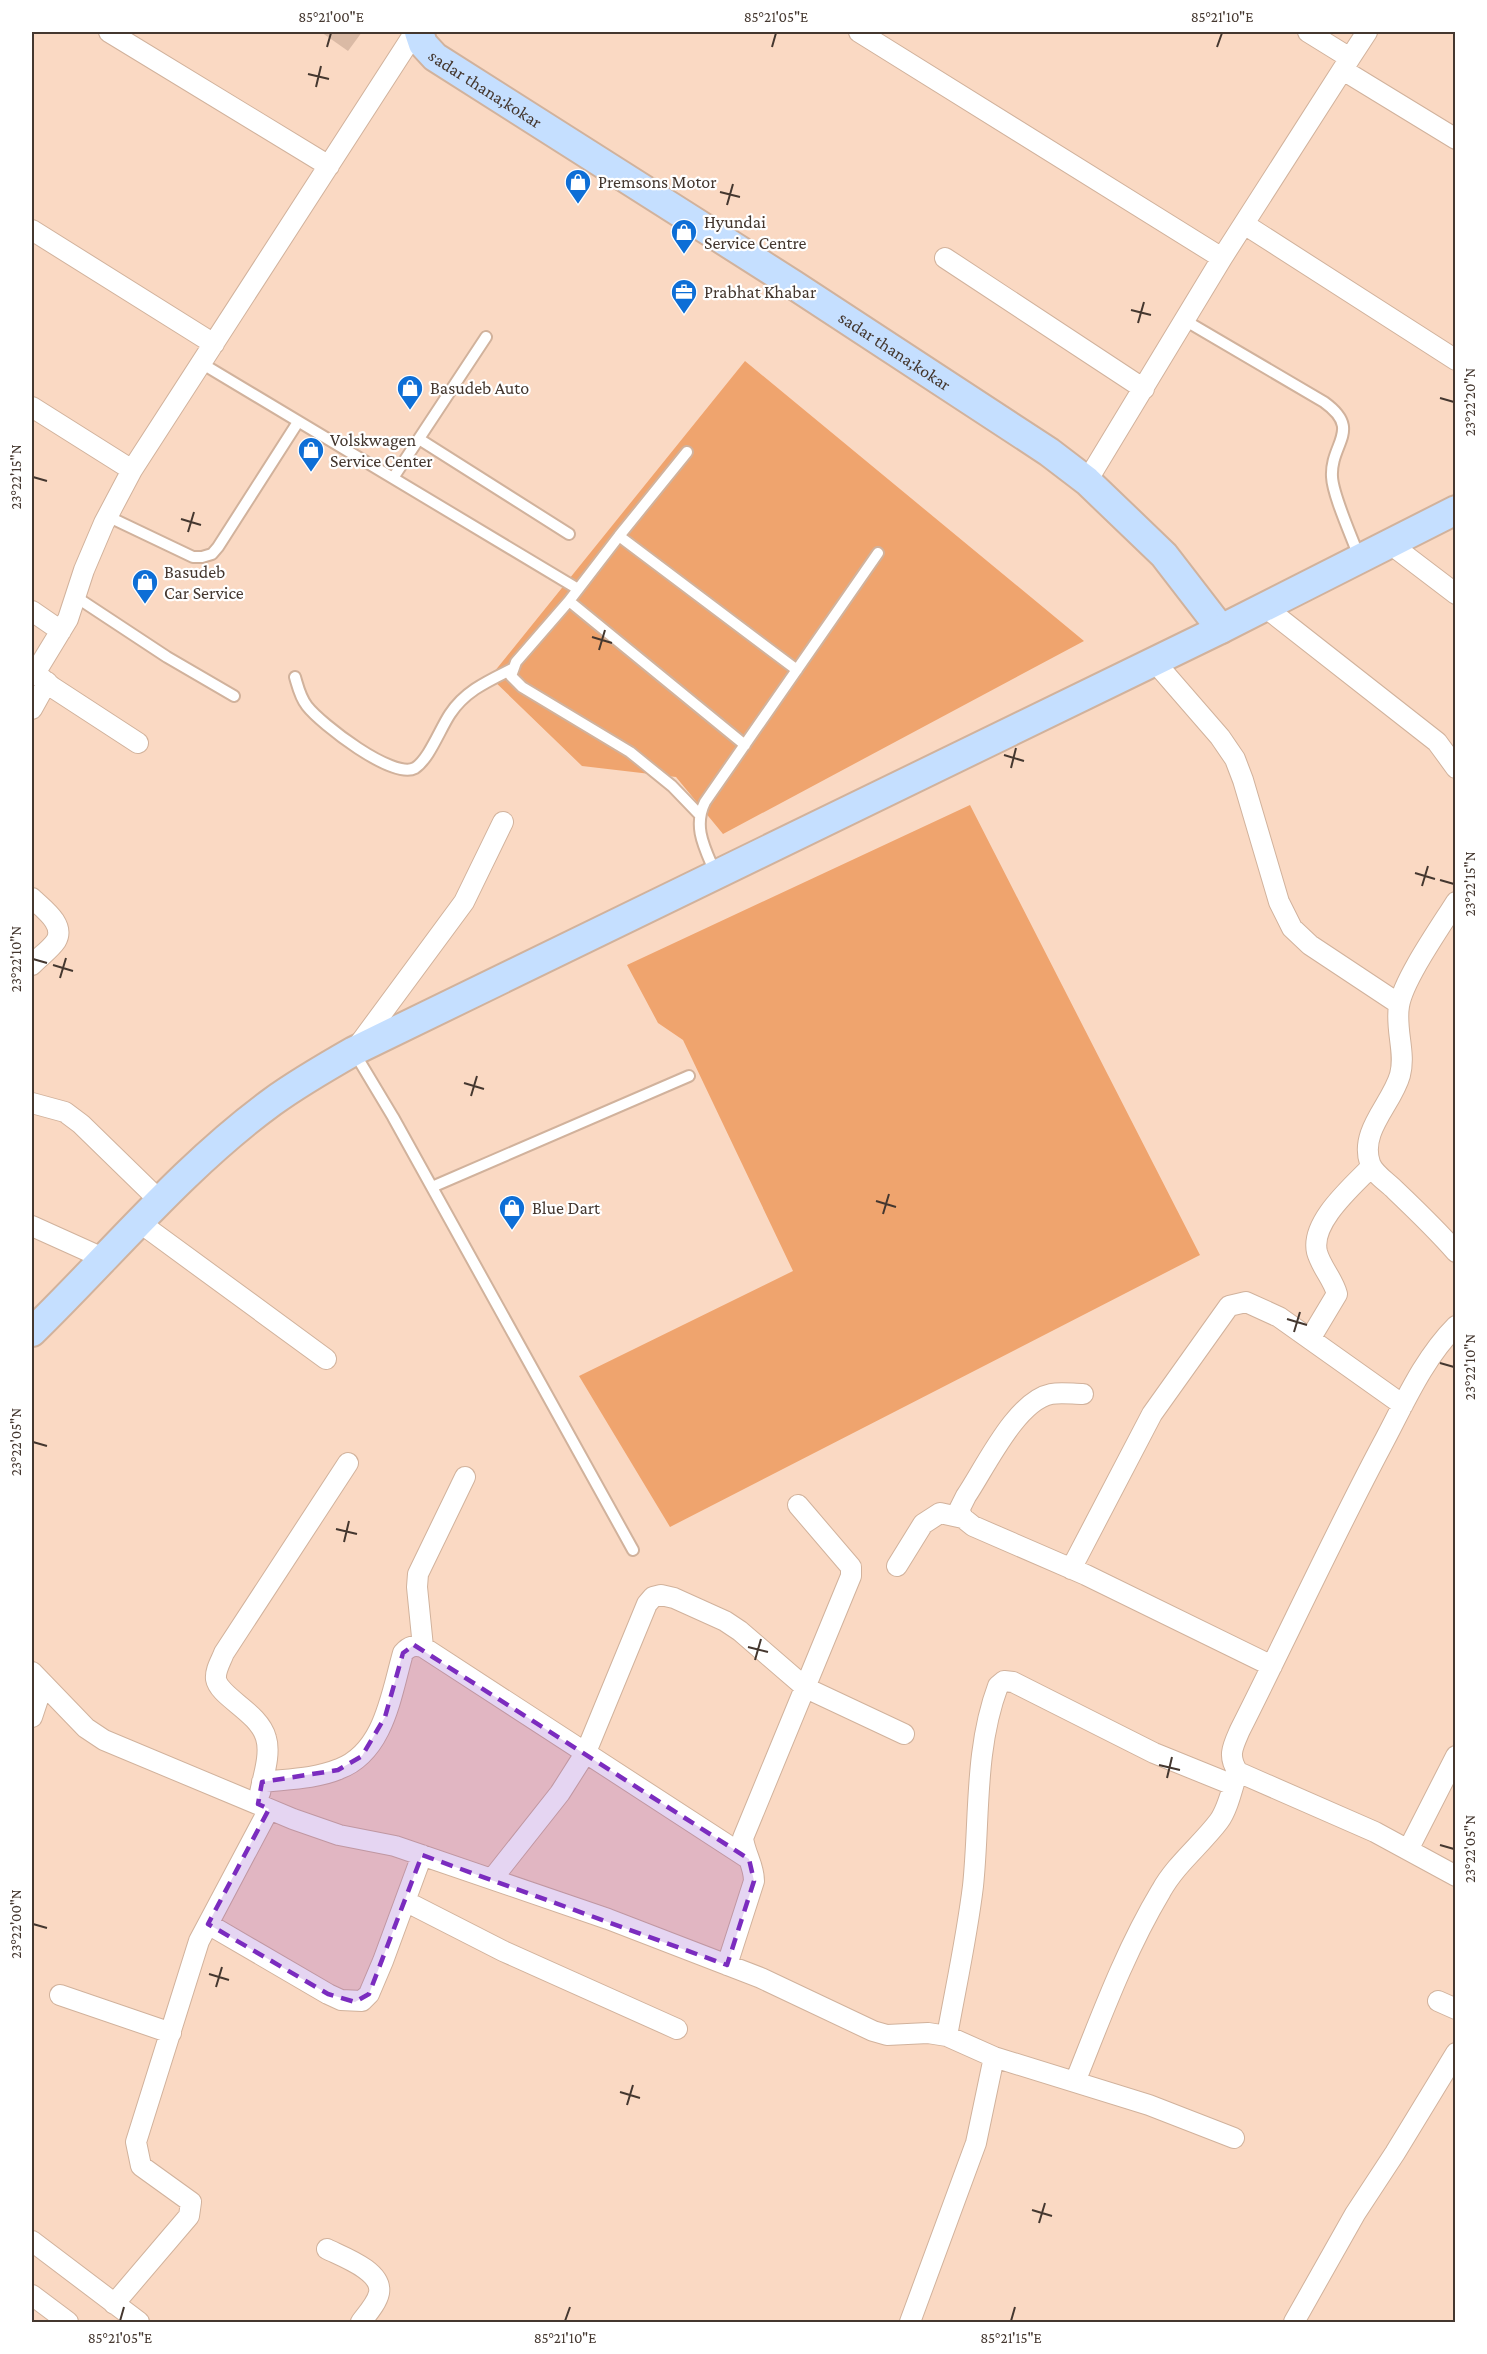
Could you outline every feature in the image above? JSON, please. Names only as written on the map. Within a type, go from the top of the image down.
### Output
[{"type":"main road","name":"sadar thana;kokar","points":[[417,32],[423,44],[435,57],[804,292],[1049,452],[1087,481],[1164,555],[1221,629]]},
{"type":"main road","points":[[32,1332],[160,1201],[235,1132],[272,1102],[354,1051],[1221,629],[1455,510]]},
{"type":"main road","points":[[32,1314],[39,1306],[67,1295]]},
{"type":"main road","points":[[32,1323],[67,1295]]},
{"type":"main road","points":[[32,1341],[52,1320],[67,1295]]},
{"type":"street","points":[[109,32],[329,166]]},
{"type":"street","points":[[32,709],[37,675],[76,597],[84,570],[107,516],[132,470],[417,32]]},
{"type":"street","points":[[860,32],[1222,258]]},
{"type":"street","points":[[1308,32],[1347,64],[1455,139]]},
{"type":"street","points":[[1087,481],[1186,321],[1222,258],[1367,32]]},
{"type":"street","points":[[1244,224],[1455,360]]},
{"type":"street","points":[[32,230],[214,344]]},
{"type":"street","points":[[945,258],[1144,389]]},
{"type":"street","points":[[32,407],[132,470]]},
{"type":"street","points":[[1389,543],[1455,594]]},
{"type":"street","points":[[1265,607],[1437,742],[1455,768]]},
{"type":"street","points":[[32,611],[61,631]]},
{"type":"street","points":[[1154,661],[1220,737],[1235,759],[1279,902],[1292,928],[1310,945],[1399,1005]]},
{"type":"street","points":[[37,675],[138,742]]},
{"type":"street","points":[[354,1051],[464,902],[503,822]]},
{"type":"street","points":[[32,898],[56,923],[59,932],[56,940],[32,965]]},
{"type":"street","points":[[1455,902],[1410,978],[1399,1005],[1398,1029],[1402,1061],[1400,1076],[1371,1134],[1366,1150],[1371,1167],[1439,1233],[1455,1252]]},
{"type":"street","points":[[32,1103],[66,1112],[160,1201]]},
{"type":"street","points":[[1310,1339],[1337,1294],[1317,1251],[1323,1221],[1371,1167]]},
{"type":"street","points":[[139,1222],[326,1359]]},
{"type":"street","points":[[32,1226],[103,1258]]},
{"type":"street","points":[[1071,1569],[1152,1414],[1229,1306],[1246,1302],[1256,1304],[1279,1317],[1403,1405]]},
{"type":"street","points":[[1075,2082],[1117,1976],[1152,1905],[1164,1885],[1220,1819],[1236,1778],[1231,1762],[1231,1750],[1357,1493],[1435,1350],[1455,1326]]},
{"type":"street","points":[[1083,1394],[1051,1394],[1034,1401],[1018,1414],[966,1496],[959,1510],[963,1518],[973,1526],[1071,1569],[1272,1666]]},
{"type":"street","points":[[114,2304],[189,2216],[191,2202],[141,2166],[136,2142],[200,1941],[263,1807],[262,1782],[267,1740],[253,1716],[219,1688],[216,1679],[218,1668],[224,1653],[348,1462]]},
{"type":"street","points":[[423,1647],[417,1587],[418,1574],[465,1477]]},
{"type":"street","points":[[727,1965],[754,1881],[754,1869],[743,1838],[851,1576],[851,1567],[798,1505]]},
{"type":"street","points":[[897,1566],[923,1524],[940,1513],[963,1518]]},
{"type":"street","points":[[492,1879],[560,1792],[586,1752],[647,1604],[653,1597],[661,1595],[674,1598],[725,1622],[740,1631],[806,1688],[904,1734]]},
{"type":"street","points":[[262,1782],[327,1773],[351,1764],[362,1756],[370,1747],[385,1717],[403,1653],[414,1645],[423,1647],[749,1859]]},
{"type":"street","points":[[32,1717],[37,1678]]},
{"type":"street","points":[[37,1678],[86,1728],[104,1740],[263,1807],[339,1835],[371,1839],[422,1855],[608,1919],[761,1978],[873,2031],[887,2035],[928,2033],[947,2036],[994,2057],[1149,2105],[1234,2138]]},
{"type":"street","points":[[947,2036],[973,1887],[978,1794],[986,1735],[998,1686],[1004,1681],[1013,1682],[1154,1753],[1236,1778],[1375,1832],[1455,1876]]},
{"type":"street","points":[[1408,1850],[1455,1756]]},
{"type":"street","points":[[207,1924],[340,2000],[362,2001],[369,1994],[422,1855]]},
{"type":"street","points":[[405,1901],[503,1951],[677,2029]]},
{"type":"street","points":[[60,1995],[171,2033]]},
{"type":"street","points":[[1294,2322],[1355,2214],[1455,2053]]},
{"type":"street","points":[[910,2322],[976,2143],[994,2057]]},
{"type":"street","points":[[32,2241],[133,2320]]},
{"type":"street","points":[[327,2249],[369,2271],[378,2280],[379,2293],[361,2322]]},
{"type":"street","points":[[32,2295],[68,2322]]},
{"type":"lane","points":[[1186,321],[1324,402],[1341,416],[1343,426],[1332,477],[1360,559]]},
{"type":"lane","points":[[393,478],[486,337]]},
{"type":"lane","points":[[201,363],[578,589]]},
{"type":"lane","points":[[107,516],[193,557],[212,554],[226,536],[298,422]]},
{"type":"lane","points":[[419,439],[569,534]]},
{"type":"lane","points":[[687,452],[569,601],[516,662],[511,676],[515,683],[630,752],[672,786],[699,814]]},
{"type":"lane","points":[[619,536],[797,670]]},
{"type":"lane","points":[[716,875],[702,841],[699,814],[705,802],[878,553]]},
{"type":"lane","points":[[76,597],[167,657],[234,696]]},
{"type":"lane","points":[[569,601],[745,745]]},
{"type":"lane","points":[[295,676],[301,697],[307,706],[336,735],[391,767],[405,771],[415,768],[425,757],[450,713],[466,695],[512,669]]},
{"type":"lane","points":[[354,1051],[633,1550]]},
{"type":"lane","points":[[432,1187],[689,1076]]},
{"type":"highlighted area","points":[[414,1645],[749,1859],[754,1881],[727,1965],[422,1855],[369,1994],[355,2002],[328,1994],[208,1924],[269,1809],[258,1804],[262,1782],[338,1770],[362,1756],[385,1717],[403,1653]]},
{"type":"shaded area","points":[[745,361],[1084,641],[723,834],[676,777],[582,766],[490,677]]},
{"type":"shaded area","points":[[970,805],[1200,1255],[670,1527],[579,1376],[793,1271],[683,1040],[658,1023],[627,965]]},
{"type":"building","points":[[321,32],[362,32],[348,51]]},
{"type":"place","name":"Premsons Motor","points":[[578,205]]},
{"type":"place","name":"Hyundai Service Centre","points":[[684,255]]},
{"type":"place","name":"Prabhat Khabar","points":[[684,315]]},
{"type":"place","name":"Basudeb Auto","points":[[410,411]]},
{"type":"place","name":"Volskwagen Service Center","points":[[311,473]]},
{"type":"place","name":"Basudeb Car Service","points":[[145,605]]},
{"type":"place","name":"Blue Dart","points":[[512,1231]]}]
